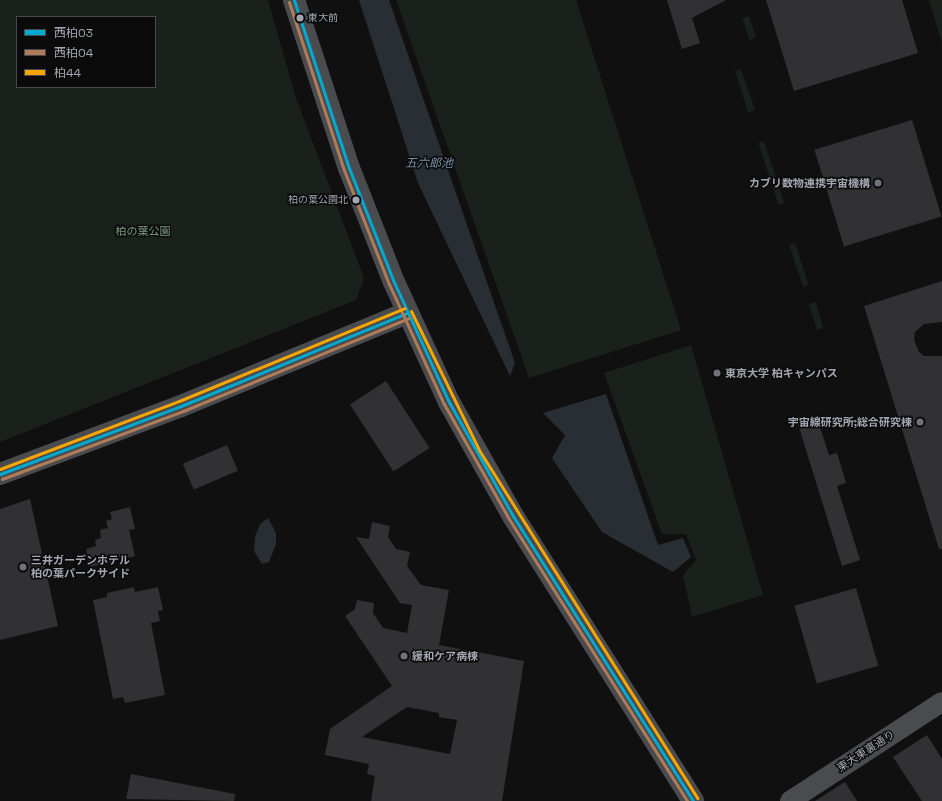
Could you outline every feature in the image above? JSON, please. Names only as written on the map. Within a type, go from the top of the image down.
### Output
[{"type":"street","points":[[294,0],[349,168],[407,313],[475,452],[693,801]]},
{"type":"street","points":[[0,474],[181,406],[407,313]]},
{"type":"street","name":"東大東裏通り","points":[[790,801],[942,702]]},
{"type":"green space","name":"柏の葉公園","points":[[0,0],[268,0],[296,98],[364,278],[356,300],[0,442]]},
{"type":"green space","points":[[396,0],[576,0],[681,330],[529,378]]},
{"type":"green space","points":[[929,0],[942,0],[942,43]]},
{"type":"green space","points":[[749,16],[756,38],[749,40],[742,18]]},
{"type":"green space","points":[[741,69],[755,110],[748,113],[735,71]]},
{"type":"green space","points":[[764,141],[784,204],[779,206],[758,143]]},
{"type":"green space","points":[[795,243],[809,285],[803,287],[789,245]]},
{"type":"green space","points":[[816,302],[823,328],[817,330],[809,304]]},
{"type":"green space","points":[[691,345],[763,595],[692,617],[683,575],[696,560],[686,534],[662,534],[604,373]]},
{"type":"water","name":"五六郎池","points":[[359,0],[389,0],[515,363],[510,376],[418,183]]},
{"type":"water","points":[[606,394],[658,545],[683,538],[691,557],[673,572],[602,532],[552,458],[565,435],[543,413]]},
{"type":"water","points":[[268,518],[276,533],[276,544],[269,562],[262,564],[254,551],[255,537],[260,524]]},
{"type":"building","points":[[667,0],[726,0],[692,18],[700,43],[682,49]]},
{"type":"building","points":[[766,0],[902,0],[918,53],[794,91]]},
{"type":"building","name":"カブリ数物連携宇宙機構","points":[[912,120],[942,217],[844,246],[814,150]]},
{"type":"building","name":"宇宙線研究所;総合研究棟","points":[[942,281],[942,322],[924,324],[915,332],[914,340],[919,352],[924,356],[942,356],[942,549],[939,549],[864,306]]},
{"type":"building","points":[[386,381],[430,448],[394,472],[350,404]]},
{"type":"building","points":[[816,415],[829,455],[837,453],[846,483],[837,486],[860,560],[842,566],[797,421]]},
{"type":"building","points":[[227,445],[238,471],[194,490],[183,464]]},
{"type":"building","name":"三井ガーデンホテル 柏の葉パークサイド","points":[[30,499],[58,626],[0,640],[0,509]]},
{"type":"building","points":[[130,507],[135,529],[129,530],[135,556],[90,567],[86,549],[96,546],[95,540],[101,538],[100,530],[108,528],[106,521],[112,519],[110,512]]},
{"type":"building","points":[[372,522],[390,526],[388,537],[396,549],[410,552],[407,566],[421,585],[449,590],[439,645],[524,661],[502,801],[371,801],[375,776],[367,774],[369,764],[325,755],[330,729],[392,686],[345,616],[355,609],[357,600],[374,603],[373,613],[383,628],[407,633],[412,605],[400,603],[356,537],[369,539]],"holes":[[[407,707],[439,713],[439,717],[457,720],[450,754],[362,737]]]},
{"type":"building","points":[[134,587],[135,592],[158,587],[163,610],[158,611],[160,621],[151,623],[165,695],[125,703],[123,697],[113,699],[93,600],[107,597],[107,593]]},
{"type":"building","points":[[856,588],[878,666],[817,684],[794,606]]},
{"type":"building","points":[[927,735],[942,759],[942,801],[922,801],[893,757]]},
{"type":"building","points":[[131,774],[235,794],[234,801],[126,799]]},
{"type":"building","points":[[845,782],[857,801],[815,801]]},
{"type":"transit line","name":"西柏03","points":[[294,0],[349,168],[394,282],[449,402],[513,516],[693,801]]},
{"type":"transit line","name":"西柏04","points":[[289,2],[344,170],[389,284],[444,404],[509,519],[687,801]]},
{"type":"transit line","name":"柏44","points":[[0,469],[179,401],[405,308]]},
{"type":"transit line","name":"柏44","points":[[411,311],[479,450],[697,798]]},
{"type":"transit line","name":"西柏03","points":[[0,474],[181,406],[407,313]]},
{"type":"transit line","name":"西柏04","points":[[2,479],[183,411],[409,318]]},
{"type":"place","name":"東大前","points":[[300,18]]},
{"type":"place","name":"カブリ数物連携宇宙機構","points":[[878,183]]},
{"type":"place","name":"柏の葉公園北","points":[[356,200]]},
{"type":"place","name":"東京大学 柏キャンパス","points":[[717,373]]},
{"type":"place","name":"宇宙線研究所;総合研究棟","points":[[920,422]]},
{"type":"place","name":"三井ガーデンホテル 柏の葉パークサイド","points":[[23,567]]},
{"type":"place","name":"緩和ケア病棟","points":[[404,656]]}]
